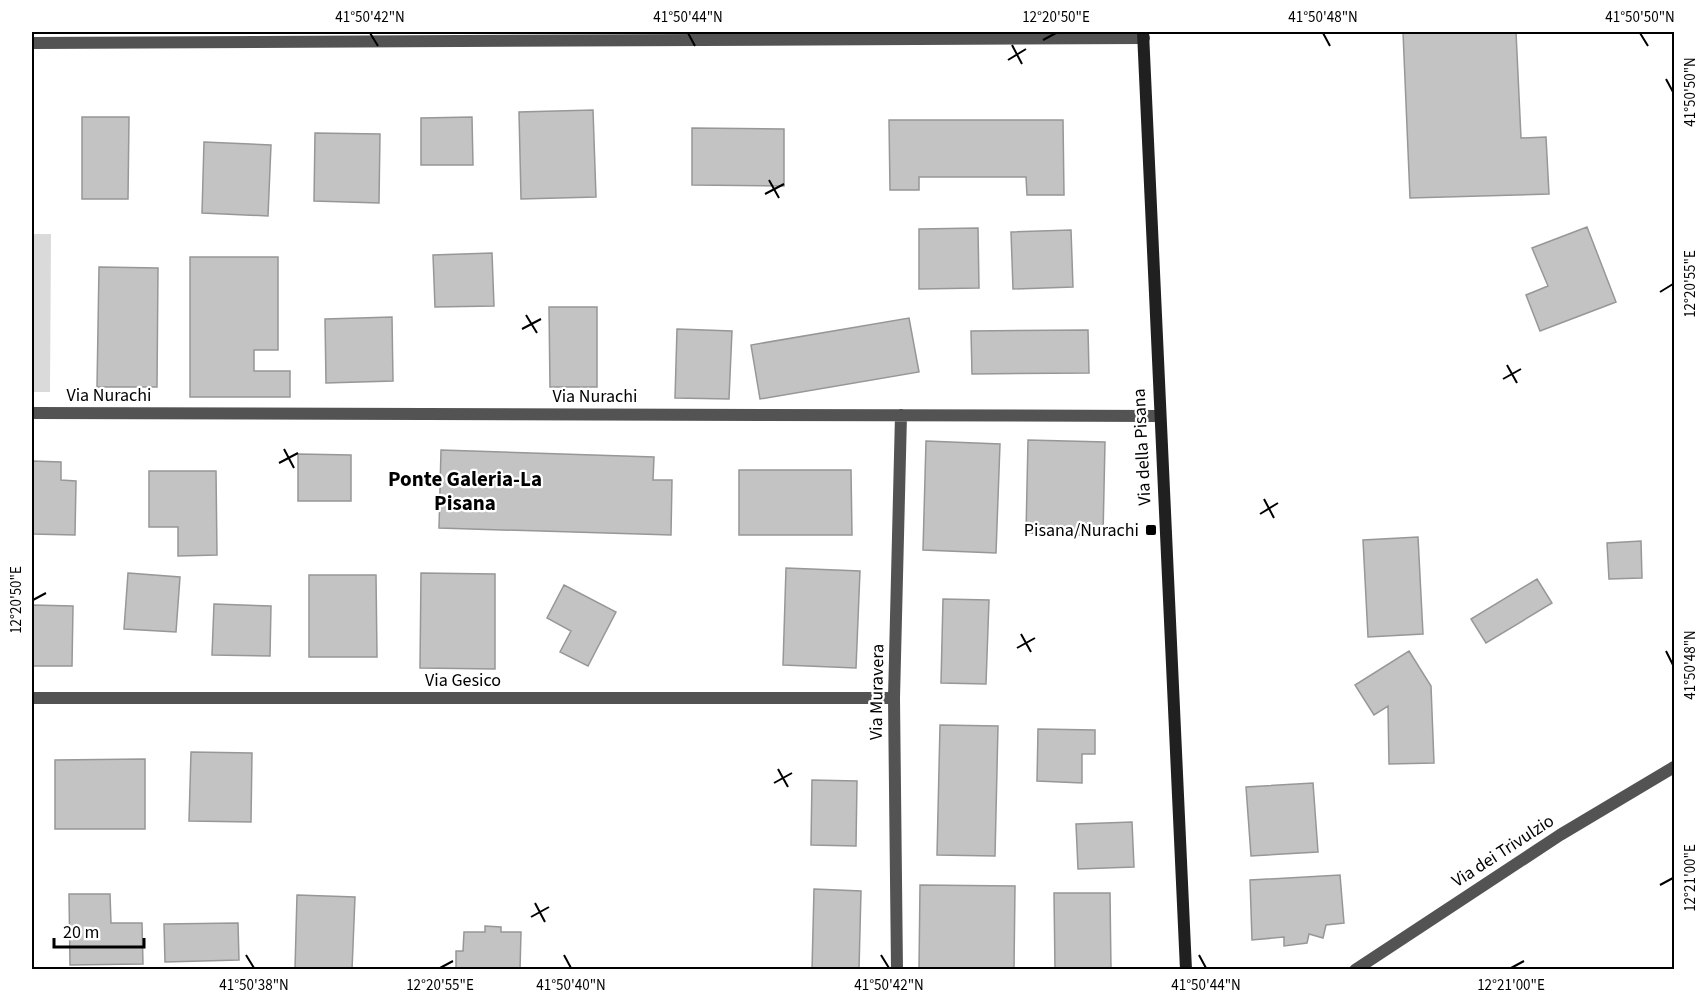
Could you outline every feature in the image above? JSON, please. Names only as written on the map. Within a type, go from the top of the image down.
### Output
[{"type":"main road","name":"Via della Pisana","points":[[1143,35],[1186,969]]},
{"type":"street","points":[[32,43],[1143,35]]},
{"type":"street","name":"Via Nurachi","points":[[32,413],[1159,416]]},
{"type":"street","name":"Via Muravera","points":[[897,969],[894,698],[901,415]]},
{"type":"street","name":"Via Gesico","points":[[32,698],[894,698]]},
{"type":"street","name":"Via dei Trivulzio","points":[[1355,969],[1560,835],[1674,767]]},
{"type":"shaded area","points":[[32,234],[51,234],[50,392],[32,392]]},
{"type":"building","points":[[1403,32],[1516,32],[1521,138],[1546,137],[1549,194],[1410,198]]},
{"type":"building","points":[[593,110],[596,197],[521,199],[519,112]]},
{"type":"building","points":[[82,117],[129,117],[128,199],[82,199]]},
{"type":"building","points":[[472,117],[473,165],[421,165],[421,118]]},
{"type":"building","points":[[889,120],[1063,120],[1064,195],[1027,195],[1026,177],[919,177],[919,190],[890,190]]},
{"type":"building","points":[[692,128],[784,129],[784,186],[692,185]]},
{"type":"building","points":[[315,133],[380,134],[379,203],[314,201]]},
{"type":"building","points":[[204,142],[271,145],[268,216],[202,213]]},
{"type":"building","points":[[1587,227],[1616,302],[1540,331],[1526,295],[1548,286],[1532,248]]},
{"type":"building","points":[[978,228],[979,288],[919,289],[919,229]]},
{"type":"building","points":[[1071,230],[1073,287],[1013,289],[1011,232]]},
{"type":"building","points":[[492,253],[494,306],[435,307],[433,255]]},
{"type":"building","points":[[190,257],[278,257],[278,350],[254,350],[254,371],[290,371],[290,397],[190,397]]},
{"type":"building","points":[[99,267],[158,268],[157,387],[97,387]]},
{"type":"building","points":[[549,307],[597,307],[597,387],[550,387]]},
{"type":"building","points":[[392,317],[393,381],[326,383],[325,319]]},
{"type":"building","points":[[909,318],[919,372],[760,399],[751,345]]},
{"type":"building","points":[[677,329],[732,331],[729,399],[675,398]]},
{"type":"building","points":[[1088,330],[1089,373],[972,374],[971,331]]},
{"type":"building","points":[[1028,440],[1105,442],[1103,536],[1026,533]]},
{"type":"building","points":[[926,441],[1000,444],[996,553],[923,550]]},
{"type":"building","points":[[441,450],[654,457],[653,480],[672,480],[671,535],[439,528]]},
{"type":"building","points":[[298,454],[351,455],[351,501],[298,501]]},
{"type":"building","points":[[32,461],[61,462],[61,480],[76,481],[75,535],[32,534]]},
{"type":"building","points":[[739,470],[851,470],[852,535],[739,535]]},
{"type":"building","points":[[149,471],[216,471],[217,555],[178,556],[178,527],[149,527]]},
{"type":"building","points":[[1418,537],[1423,634],[1368,637],[1363,540]]},
{"type":"building","points":[[1641,541],[1642,578],[1609,579],[1607,543]]},
{"type":"building","points":[[786,568],[860,571],[856,668],[783,665]]},
{"type":"building","points":[[128,573],[180,577],[176,632],[124,629]]},
{"type":"building","points":[[421,573],[495,574],[495,669],[420,668]]},
{"type":"building","points":[[309,575],[376,575],[377,657],[309,657]]},
{"type":"building","points":[[1537,579],[1552,603],[1486,643],[1471,619]]},
{"type":"building","points":[[564,585],[616,612],[588,666],[560,652],[571,631],[547,618]]},
{"type":"building","points":[[943,599],[989,600],[986,684],[941,683]]},
{"type":"building","points":[[214,604],[271,606],[270,656],[212,655]]},
{"type":"building","points":[[32,605],[73,606],[72,666],[32,666]]},
{"type":"building","points":[[1409,651],[1431,686],[1434,763],[1389,764],[1388,706],[1374,715],[1355,685]]},
{"type":"building","points":[[940,725],[998,726],[995,856],[937,855]]},
{"type":"building","points":[[1038,729],[1095,730],[1095,754],[1082,754],[1082,783],[1037,781]]},
{"type":"building","points":[[191,752],[252,753],[251,822],[189,821]]},
{"type":"building","points":[[145,759],[145,829],[55,829],[55,760]]},
{"type":"building","points":[[812,780],[857,781],[856,846],[811,845]]},
{"type":"building","points":[[1313,783],[1318,852],[1251,856],[1246,787]]},
{"type":"building","points":[[1132,822],[1134,867],[1078,869],[1076,824]]},
{"type":"building","points":[[1340,875],[1344,923],[1326,925],[1323,938],[1309,934],[1307,943],[1284,946],[1284,937],[1252,940],[1250,880]]},
{"type":"building","points":[[920,885],[1015,886],[1014,970],[919,970]]},
{"type":"building","points":[[814,889],[861,891],[859,970],[812,970]]},
{"type":"building","points":[[1054,893],[1110,893],[1111,970],[1055,970]]},
{"type":"building","points":[[69,894],[110,894],[111,923],[142,923],[143,964],[70,965]]},
{"type":"building","points":[[297,895],[355,897],[352,970],[295,968]]},
{"type":"building","points":[[238,923],[239,960],[165,962],[164,924]]},
{"type":"building","points":[[485,926],[501,927],[501,932],[521,932],[520,970],[456,970],[456,951],[463,951],[464,932],[485,932]]},
{"type":"place","name":"Pisana/Nurachi","points":[[1151,530]]},
{"type":"district","name":"Ponte Galeria-La Pisana","points":[[465,491]]}]
